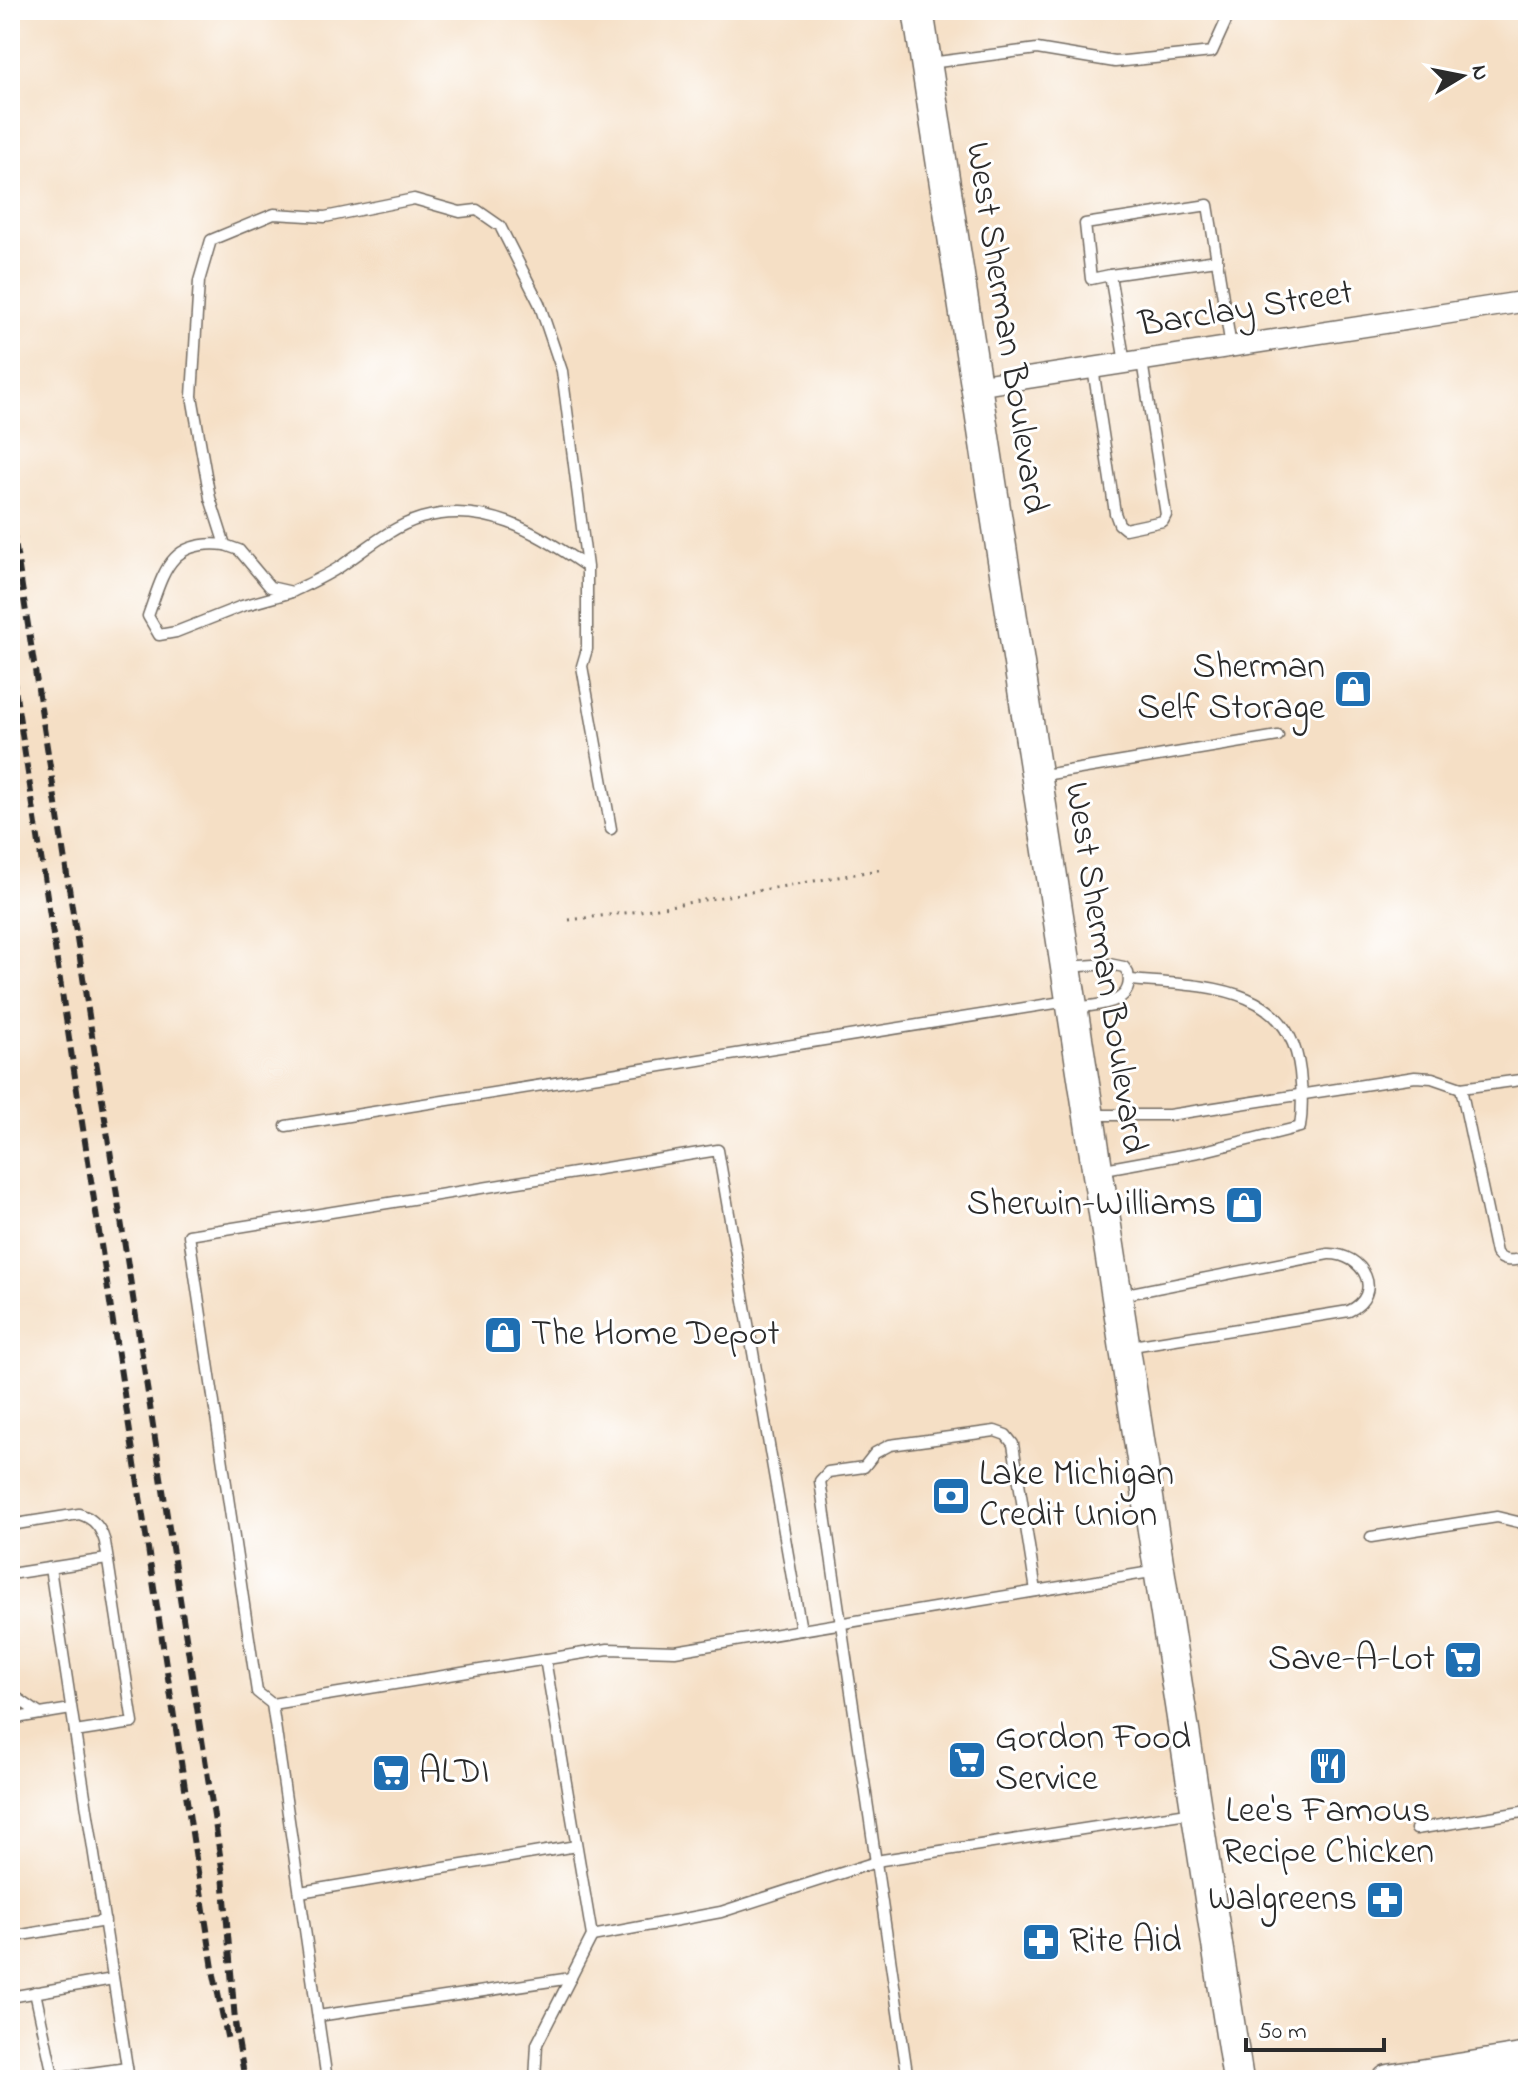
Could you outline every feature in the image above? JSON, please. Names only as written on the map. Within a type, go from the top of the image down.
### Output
[{"type":"main road","name":"West Sherman Boulevard","points":[[918,10],[1238,2080]]},
{"type":"main road","points":[[1388,2080],[1528,2058]]},
{"type":"street","name":"Barclay Street","points":[[975,386],[1528,301]]},
{"type":"lane","points":[[926,64],[1037,49],[1115,62],[1212,52],[1231,10]]},
{"type":"lane","points":[[225,545],[210,498],[192,396],[199,281],[211,240],[274,214],[325,217],[414,199],[460,212],[477,210],[500,226],[539,303],[562,371],[587,567],[587,649],[582,666],[611,829]]},
{"type":"lane","points":[[1217,260],[1091,279],[1085,224],[1208,205],[1217,260],[1231,347]]},
{"type":"lane","points":[[1093,368],[1119,524],[1125,529],[1163,521],[1166,515],[1134,362],[1110,275]]},
{"type":"lane","points":[[292,592],[270,587],[239,550],[206,543],[179,551],[163,573],[148,616],[159,635],[176,632],[242,606],[292,592],[340,567],[375,541],[421,518],[474,512],[515,523],[559,547],[587,567]]},
{"type":"lane","points":[[1036,776],[1278,736]]},
{"type":"lane","points":[[286,1126],[1122,999],[1127,993],[1128,973],[1118,965],[1065,967]]},
{"type":"lane","points":[[1097,1171],[1204,1151],[1300,1127],[1302,1094],[1298,1056],[1292,1038],[1281,1022],[1262,1005],[1241,994],[1210,987],[1130,980]]},
{"type":"lane","points":[[1088,1115],[1169,1115],[1415,1077],[1432,1078],[1461,1088],[1528,1079]]},
{"type":"lane","points":[[1461,1088],[1496,1253],[1506,1261],[1528,1258]]},
{"type":"lane","points":[[327,2080],[272,1704],[257,1692],[189,1235],[718,1150],[801,1630]]},
{"type":"lane","points":[[1116,1296],[1328,1254],[1349,1257],[1360,1265],[1368,1285],[1359,1306],[1349,1311],[1124,1347]]},
{"type":"lane","points":[[908,2080],[820,1481],[828,1472],[864,1467],[875,1453],[890,1445],[995,1431],[1006,1435],[1013,1444],[1036,1591]]},
{"type":"lane","points":[[10,1525],[79,1514],[86,1516],[102,1534],[133,1723],[75,1732]]},
{"type":"lane","points":[[1371,1537],[1497,1517],[1522,1523],[1528,1531]]},
{"type":"lane","points":[[10,1574],[107,1559]]},
{"type":"lane","points":[[39,2080],[128,2074],[50,1568]]},
{"type":"lane","points":[[272,1704],[608,1649],[675,1651],[1159,1571]]},
{"type":"lane","points":[[535,2080],[537,2044],[592,1936],[545,1659]]},
{"type":"lane","points":[[10,1693],[40,1714]]},
{"type":"lane","points":[[10,1719],[71,1709]]},
{"type":"lane","points":[[1416,1829],[1528,1811]]},
{"type":"lane","points":[[592,1936],[721,1912],[874,1863],[1196,1812]]},
{"type":"lane","points":[[300,1892],[576,1846]]},
{"type":"lane","points":[[10,1937],[105,1921]]},
{"type":"lane","points":[[318,2016],[571,1978]]},
{"type":"lane","points":[[10,1997],[113,1979]]},
{"type":"lane","points":[[35,1992],[54,2079]]},
{"type":"path","points":[[569,920],[884,869]]},
{"type":"railway","points":[[10,510],[223,1874],[236,2033]]},
{"type":"railway","points":[[10,657],[214,1975],[228,2041]]},
{"type":"railway","points":[[235,2023],[245,2080]]},
{"type":"place","name":"Sherman Self Storage","points":[[1353,689]]},
{"type":"place","name":"Sherwin-Williams","points":[[1244,1205]]},
{"type":"place","name":"The Home Depot","points":[[503,1335]]},
{"type":"place","name":"Lake Michigan Credit Union","points":[[951,1496]]},
{"type":"place","name":"Save-A-Lot","points":[[1463,1660]]},
{"type":"place","name":"Gordon Food Service","points":[[967,1760]]},
{"type":"place","name":"Lee's Famous Recipe Chicken","points":[[1328,1766]]},
{"type":"place","name":"ALDI","points":[[391,1773]]},
{"type":"place","name":"Walgreens","points":[[1385,1900]]},
{"type":"place","name":"Rite Aid","points":[[1041,1942]]}]
